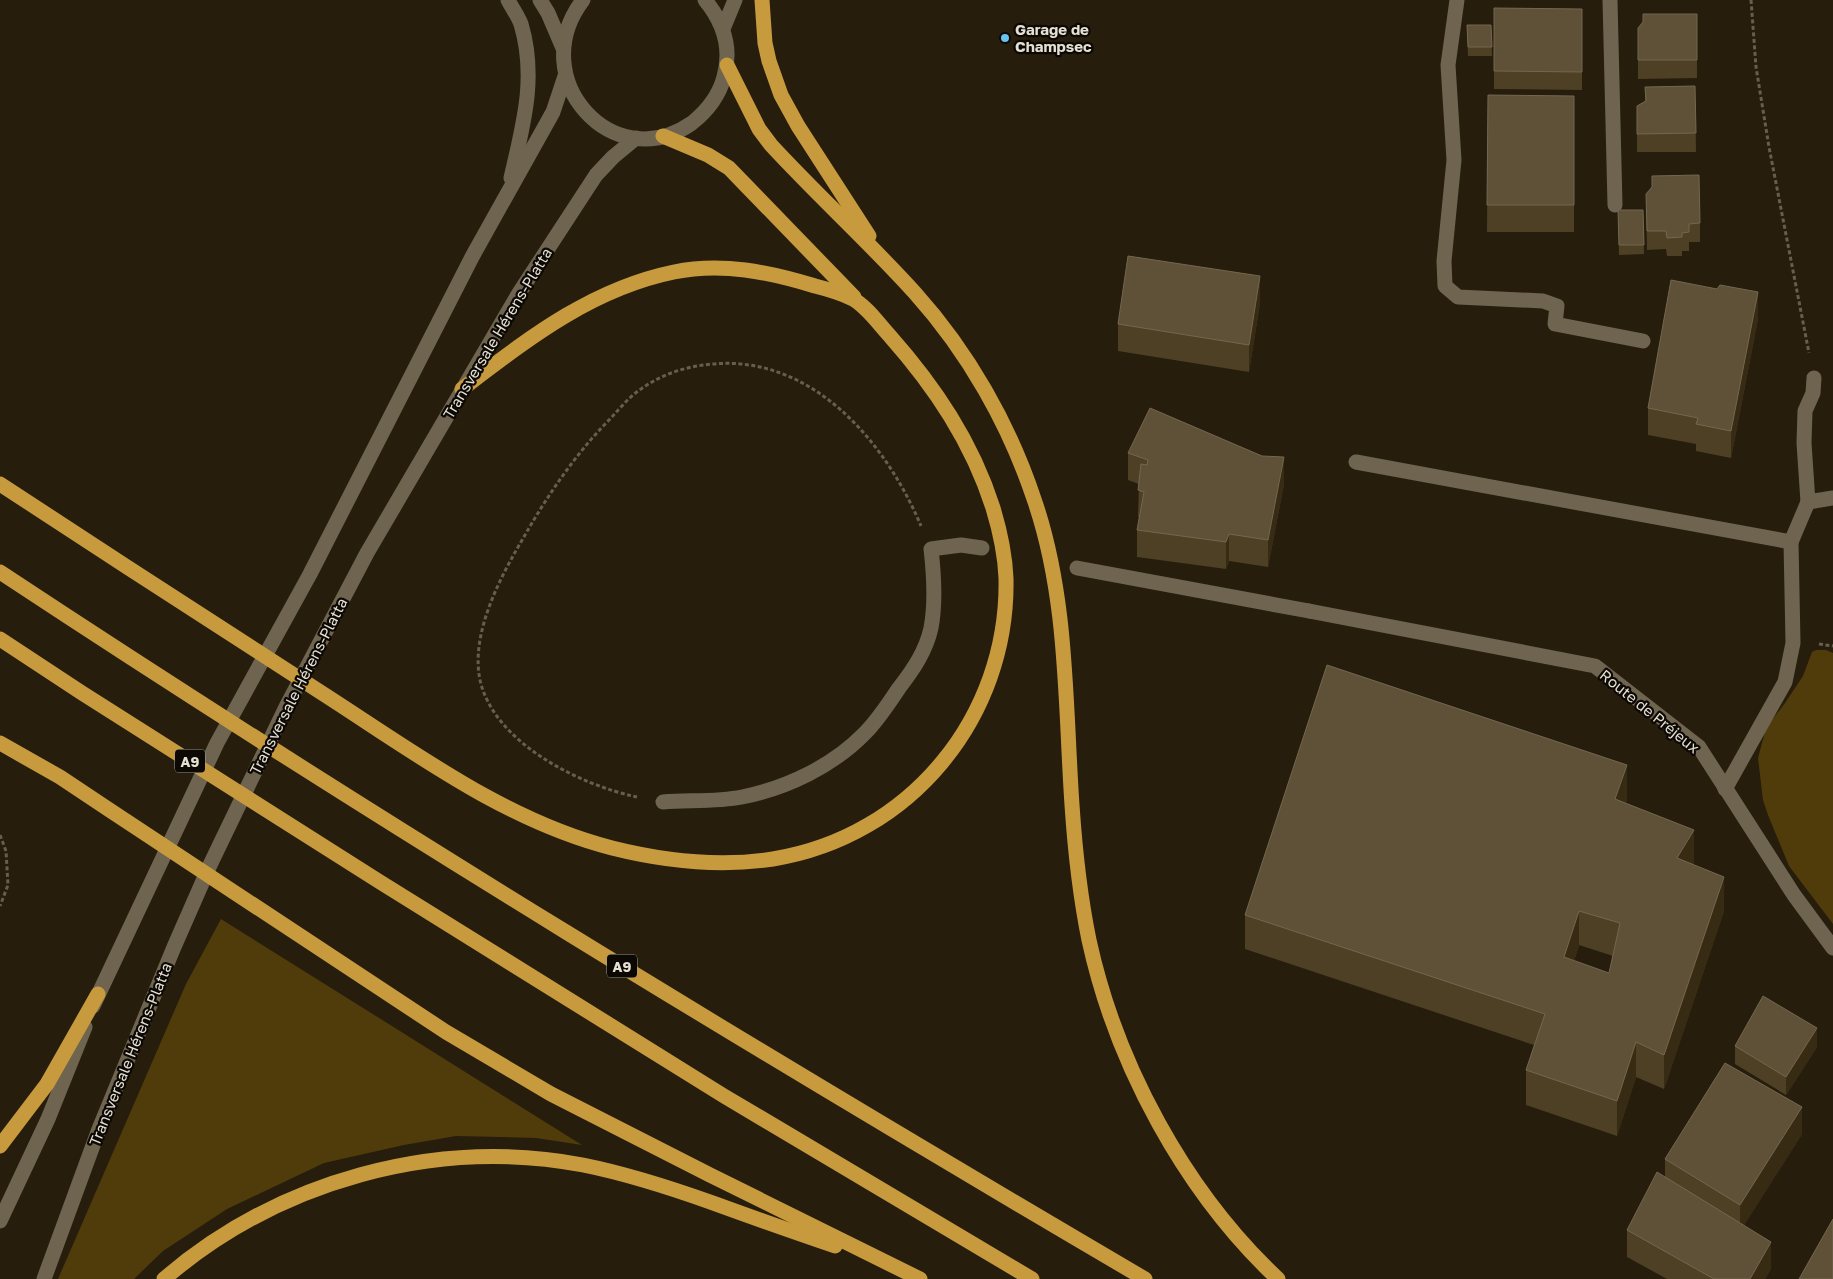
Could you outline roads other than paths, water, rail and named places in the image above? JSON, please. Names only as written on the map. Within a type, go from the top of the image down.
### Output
[{"type":"highway","points":[[762,0],[765,43],[781,95],[798,126],[888,265]]},
{"type":"highway","points":[[727,65],[754,120],[771,145],[916,294],[941,324],[971,368],[1005,427],[1035,500],[1049,552],[1064,657],[1073,813],[1082,895],[1089,940],[1100,981],[1124,1052],[1162,1131],[1212,1205],[1278,1279]]},
{"type":"highway","points":[[0,484],[433,765],[517,812],[579,838],[608,847],[666,859],[724,863],[775,859],[830,844],[857,832],[900,804],[922,784],[954,748],[980,702],[997,655],[1002,629],[1006,579],[999,530],[980,472],[955,423],[927,380],[858,301],[729,168],[708,155],[663,136]]},
{"type":"highway","points":[[462,390],[543,330],[583,305],[632,284],[677,271],[712,267],[755,271],[811,284],[858,301]]},
{"type":"highway","name":"A9","points":[[0,572],[376,814],[669,996],[923,1149],[1145,1279]]},
{"type":"highway","name":"A9","points":[[0,639],[380,882],[724,1096],[1032,1279]]},
{"type":"highway","points":[[0,743],[60,777],[446,1032],[551,1094],[920,1279]]},
{"type":"highway","points":[[0,1146],[47,1084],[98,994]]},
{"type":"highway","points":[[164,1279],[198,1252],[239,1224],[286,1200],[376,1171],[411,1163],[476,1157],[535,1158],[619,1173],[666,1187],[897,1268]]},
{"type":"main road","points":[[508,0],[520,23],[529,66],[526,113],[508,194]]},
{"type":"main road","points":[[540,0],[548,12],[564,49]]},
{"type":"main road","points":[[583,0],[574,13],[566,31],[563,59],[570,90],[589,115],[602,126],[618,134],[636,138],[663,136],[684,128],[698,118],[718,94],[727,65],[727,44],[723,29],[715,12],[705,0]]},
{"type":"main road","points":[[723,29],[735,0]]},
{"type":"main road","points":[[1457,0],[1448,65],[1454,160],[1444,261],[1445,286],[1458,297],[1543,301],[1557,306],[1554,324],[1643,341]]},
{"type":"main road","points":[[1610,0],[1615,205]]},
{"type":"main road","points":[[0,1221],[48,1119],[98,994],[217,743],[310,574],[472,257],[554,112],[566,76]]},
{"type":"main road","name":"Transversale Hérens-Platta","points":[[44,1279],[99,1129],[174,947],[210,865],[286,707],[367,553],[519,292],[596,175],[613,156],[636,138]]},
{"type":"main road","points":[[1725,789],[1785,682],[1793,643],[1791,542],[1808,502],[1804,443],[1805,411],[1813,393],[1814,378]]},
{"type":"main road","points":[[1356,462],[1791,542]]},
{"type":"main road","points":[[1808,502],[1833,498]]},
{"type":"main road","points":[[662,802],[740,798],[768,790],[807,774],[849,748],[880,715],[925,648],[934,608],[931,549],[961,545],[982,548]]},
{"type":"main road","name":"Route de Préjeux","points":[[1077,568],[1595,666],[1699,747],[1794,895],[1833,948]]},
{"type":"place","name":"Garage de Champsec","points":[[1005,38]]}]
